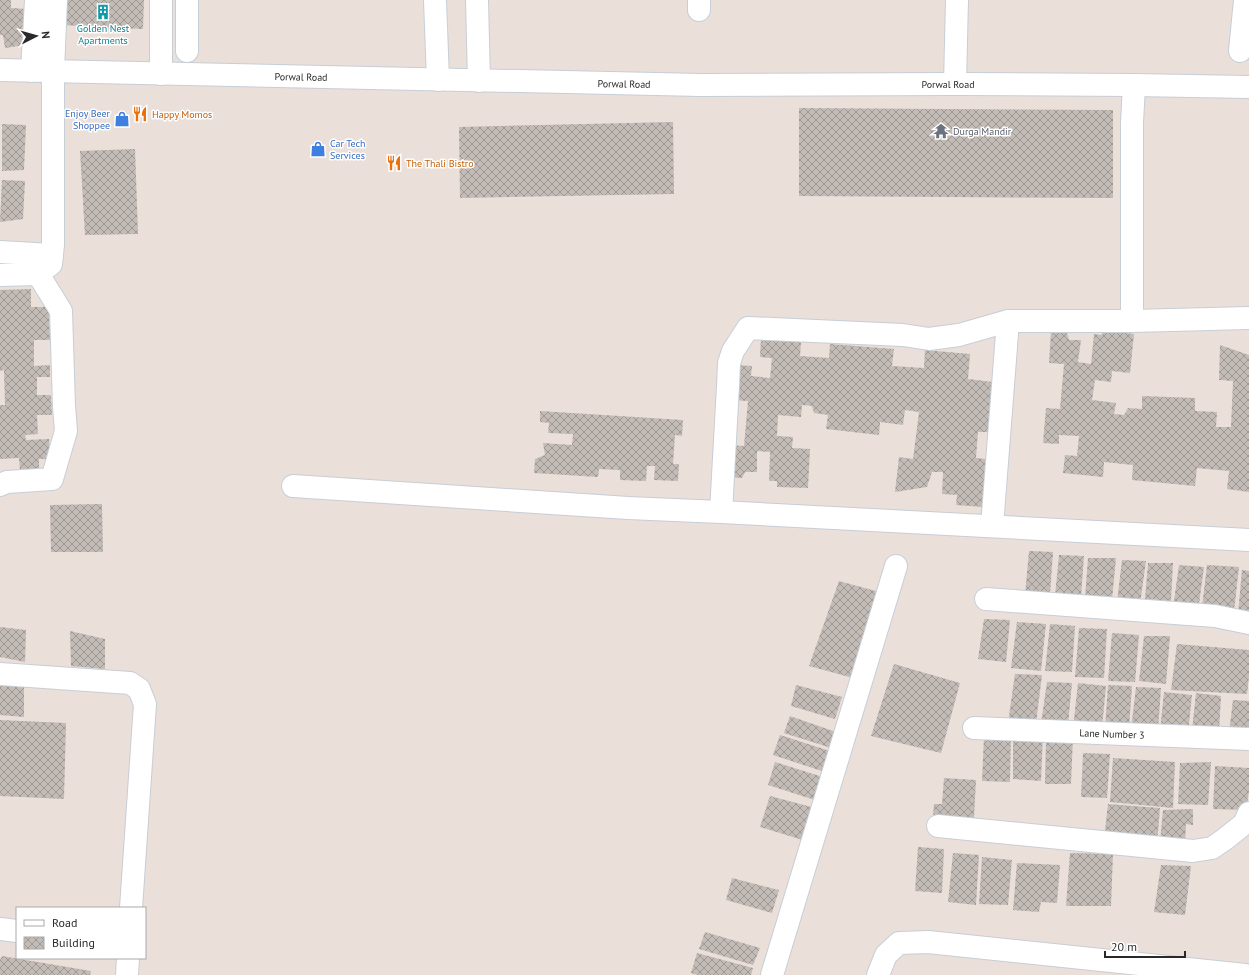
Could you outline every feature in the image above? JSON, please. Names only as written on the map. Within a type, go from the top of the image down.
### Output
[{"type":"street","points":[[32,71],[36,0]]},
{"type":"street","points":[[0,275],[38,274],[51,264],[54,245],[54,71],[56,0]]},
{"type":"street","points":[[161,0],[161,74]]},
{"type":"street","points":[[187,0],[187,51]]},
{"type":"street","points":[[435,0],[438,80]]},
{"type":"street","points":[[477,0],[479,81]]},
{"type":"street","points":[[955,84],[957,0]]},
{"type":"street","points":[[1240,51],[1245,0],[1249,1]]},
{"type":"street","name":"Porwal Road","points":[[0,70],[701,85],[955,84],[1249,87]]},
{"type":"street","points":[[1132,321],[1132,123],[1134,85]]},
{"type":"street","points":[[0,252],[52,254]]},
{"type":"street","points":[[0,485],[7,482],[52,479],[66,431],[61,311],[38,274]]},
{"type":"street","points":[[721,512],[729,363],[733,351],[748,328],[903,335],[929,339],[959,335],[1008,321],[1132,321],[1249,318]]},
{"type":"street","points":[[992,526],[1008,321]]},
{"type":"street","points":[[293,486],[628,508],[1249,540]]},
{"type":"street","points":[[772,975],[896,566]]},
{"type":"street","points":[[986,599],[1215,616],[1249,622]]},
{"type":"street","points":[[0,674],[130,683],[139,689],[145,704],[131,907]]},
{"type":"street","name":"Lane Number 3","points":[[974,728],[1249,739]]},
{"type":"street","points":[[938,826],[1193,851],[1212,848],[1225,840],[1244,824],[1249,813]]},
{"type":"street","points":[[0,929],[16,931]]},
{"type":"street","points":[[878,975],[886,954],[899,943],[928,942],[1245,975]]},
{"type":"street","points":[[127,975],[128,959]]},
{"type":"building","points":[[0,0],[11,0],[11,8],[28,9],[25,45],[5,48],[3,35],[0,35]]},
{"type":"building","name":"Golden Nest Apartments","points":[[64,0],[144,0],[143,29],[62,25]]},
{"type":"building","points":[[799,108],[1113,110],[1113,198],[799,196]]},
{"type":"building","points":[[673,122],[674,194],[460,198],[459,127]]},
{"type":"building","points":[[2,124],[26,125],[24,170],[2,171]]},
{"type":"building","points":[[135,149],[138,234],[85,235],[80,151]]},
{"type":"building","points":[[2,180],[25,181],[23,219],[0,222]]},
{"type":"building","points":[[31,289],[31,307],[49,307],[50,340],[34,340],[34,366],[50,365],[50,377],[37,377],[37,395],[51,395],[52,415],[37,415],[38,434],[25,435],[26,440],[49,439],[50,459],[39,459],[39,470],[20,471],[19,458],[0,459],[0,405],[5,405],[4,370],[0,371],[0,290]]},
{"type":"building","points":[[1103,330],[1134,334],[1130,373],[1112,371],[1111,382],[1095,380],[1092,400],[1116,403],[1114,414],[1124,415],[1128,408],[1142,409],[1142,396],[1195,398],[1195,411],[1217,412],[1216,427],[1231,427],[1233,381],[1219,380],[1220,345],[1249,355],[1249,492],[1227,489],[1229,471],[1197,468],[1195,486],[1132,480],[1133,465],[1104,462],[1103,477],[1063,473],[1065,455],[1077,456],[1079,436],[1059,435],[1059,444],[1043,443],[1046,408],[1060,409],[1064,364],[1049,363],[1051,331],[1067,333],[1069,340],[1081,340],[1078,362],[1091,364],[1094,334],[1102,335]]},
{"type":"building","points":[[761,338],[801,342],[800,356],[829,358],[830,344],[894,349],[892,366],[924,368],[925,350],[970,354],[968,379],[993,382],[989,432],[978,432],[976,458],[986,459],[983,507],[956,505],[957,495],[942,494],[943,472],[932,472],[927,487],[895,492],[899,457],[913,459],[919,412],[905,410],[903,425],[880,422],[879,435],[826,429],[828,415],[814,413],[812,406],[802,405],[801,417],[778,415],[777,436],[793,437],[792,448],[810,449],[808,488],[777,487],[777,481],[769,481],[770,452],[757,451],[757,472],[745,472],[742,478],[726,477],[729,445],[744,446],[748,401],[733,400],[736,365],[752,366],[751,376],[770,378],[772,358],[760,357]]},
{"type":"building","points":[[540,411],[683,420],[682,436],[675,435],[673,464],[679,464],[678,481],[654,480],[655,466],[647,466],[646,481],[620,480],[620,470],[599,469],[598,477],[534,473],[535,459],[545,455],[543,443],[572,445],[573,434],[548,433],[549,423],[540,422]]},
{"type":"building","points":[[102,504],[103,552],[51,552],[50,505]]},
{"type":"building","points":[[1029,551],[1053,552],[1050,595],[1025,595]]},
{"type":"building","points":[[1059,555],[1084,556],[1081,597],[1055,596]]},
{"type":"building","points":[[1088,558],[1116,558],[1112,600],[1085,598]]},
{"type":"building","points":[[1122,560],[1146,561],[1140,604],[1117,602]]},
{"type":"building","points":[[1148,563],[1173,563],[1171,601],[1145,599]]},
{"type":"building","points":[[1179,565],[1204,567],[1199,604],[1174,601]]},
{"type":"building","points":[[1207,565],[1239,567],[1234,612],[1202,607]]},
{"type":"building","points":[[1242,570],[1249,571],[1249,614],[1238,614]]},
{"type":"building","points":[[839,581],[883,593],[853,678],[809,666]]},
{"type":"building","points":[[984,619],[1010,620],[1006,662],[978,659]]},
{"type":"building","points":[[1017,622],[1046,624],[1041,671],[1011,668]]},
{"type":"building","points":[[1050,624],[1075,626],[1072,672],[1045,671]]},
{"type":"building","points":[[0,627],[26,630],[25,662],[0,657]]},
{"type":"building","points":[[1079,628],[1107,629],[1104,678],[1075,677]]},
{"type":"building","points":[[70,631],[105,639],[105,669],[71,666]]},
{"type":"building","points":[[1112,633],[1139,635],[1135,682],[1108,681]]},
{"type":"building","points":[[1144,636],[1170,636],[1166,684],[1139,681]]},
{"type":"building","points":[[1177,644],[1249,650],[1247,694],[1171,690]]},
{"type":"building","points":[[894,664],[960,683],[941,753],[871,736]]},
{"type":"building","points":[[1015,674],[1042,675],[1036,723],[1008,723]]},
{"type":"building","points":[[0,679],[24,680],[24,717],[0,715]]},
{"type":"building","points":[[1047,682],[1072,683],[1068,725],[1041,724]]},
{"type":"building","points":[[1078,683],[1106,686],[1102,728],[1073,728]]},
{"type":"building","points":[[796,685],[842,697],[835,719],[791,706]]},
{"type":"building","points":[[1108,685],[1132,686],[1129,729],[1105,729]]},
{"type":"building","points":[[1136,687],[1161,688],[1158,731],[1131,729]]},
{"type":"building","points":[[1164,692],[1192,695],[1188,733],[1160,731]]},
{"type":"building","points":[[1196,693],[1221,696],[1219,732],[1192,730]]},
{"type":"building","points":[[1233,700],[1249,701],[1249,735],[1229,733]]},
{"type":"building","points":[[790,716],[836,732],[831,748],[784,733]]},
{"type":"building","points":[[0,720],[66,723],[64,799],[0,796]]},
{"type":"building","points":[[1013,734],[1043,735],[1041,781],[1013,779]]},
{"type":"building","points":[[780,735],[830,751],[825,772],[773,755]]},
{"type":"building","points":[[1011,735],[1010,782],[982,781],[984,736]]},
{"type":"building","points":[[1046,737],[1073,737],[1071,784],[1045,784]]},
{"type":"building","points":[[1083,753],[1110,754],[1107,798],[1081,797]]},
{"type":"building","points":[[1113,758],[1175,762],[1173,808],[1110,802]]},
{"type":"building","points":[[775,762],[826,778],[818,801],[768,785]]},
{"type":"building","points":[[1211,762],[1208,805],[1178,804],[1180,763]]},
{"type":"building","points":[[1215,766],[1249,768],[1249,791],[1246,810],[1213,809]]},
{"type":"building","points":[[944,778],[976,780],[974,818],[933,816],[934,804],[942,804]]},
{"type":"building","points":[[770,796],[819,809],[809,842],[760,827]]},
{"type":"building","points":[[1108,804],[1160,808],[1157,844],[1104,839]]},
{"type":"building","points":[[1193,809],[1193,825],[1186,824],[1185,843],[1160,842],[1163,810]]},
{"type":"building","points":[[918,847],[944,849],[942,893],[915,891]]},
{"type":"building","points":[[953,853],[979,855],[976,905],[948,902]]},
{"type":"building","points":[[1070,853],[1113,854],[1111,906],[1066,906]]},
{"type":"building","points":[[982,857],[1012,860],[1008,905],[979,904]]},
{"type":"building","points":[[1017,863],[1060,865],[1057,903],[1041,902],[1039,912],[1013,910]]},
{"type":"building","points":[[1161,865],[1191,866],[1185,915],[1154,912]]},
{"type":"building","points":[[732,878],[779,890],[772,913],[726,900]]},
{"type":"building","points":[[705,932],[760,948],[753,965],[699,949]]},
{"type":"building","points":[[697,953],[753,968],[751,975],[698,975],[691,973]]},
{"type":"building","points":[[2,956],[91,971],[90,975],[0,975],[0,960]]},
{"type":"place","name":"Golden Nest Apartments","points":[[103,12]]},
{"type":"place","name":"Happy Momos","points":[[140,114]]},
{"type":"place","name":"Enjoy Beer Shoppee","points":[[122,119]]},
{"type":"place","name":"Durga Mandir","points":[[941,131]]},
{"type":"place","name":"Car Tech Services","points":[[318,149]]},
{"type":"place","name":"The Thali Bistro","points":[[394,163]]}]
